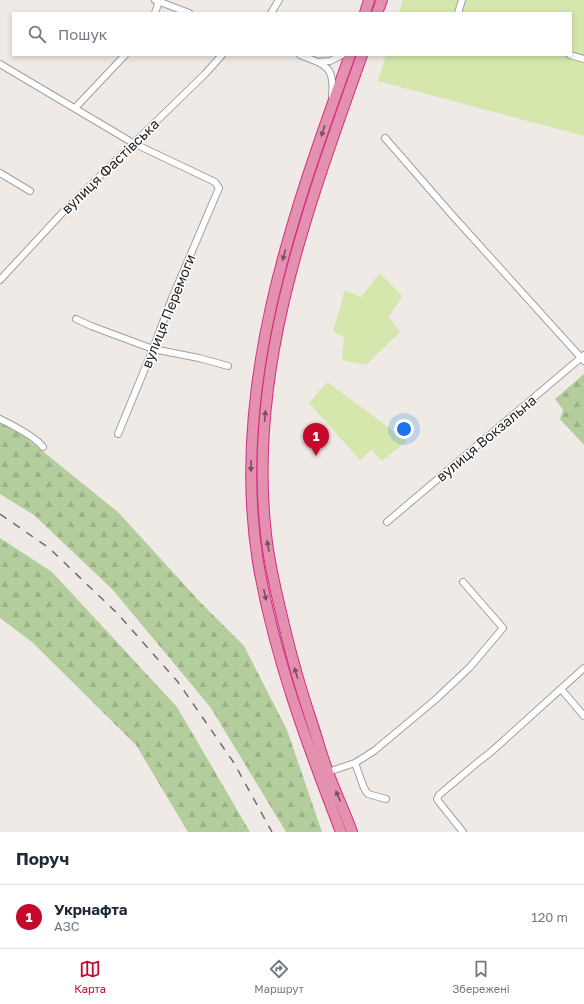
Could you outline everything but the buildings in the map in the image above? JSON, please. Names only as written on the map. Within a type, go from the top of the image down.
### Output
[{"type":"highway","points":[[365,12],[369,0]]},
{"type":"highway","points":[[377,12],[382,0]]},
{"type":"highway","points":[[341,832],[309,749],[283,672],[273,632],[263,588],[256,543],[251,472],[252,432],[256,397],[270,309],[289,238],[330,110],[350,56]]},
{"type":"highway","points":[[352,832],[328,772],[294,668],[275,587],[266,536],[262,476],[266,405],[272,361],[289,280],[308,215],[362,56]]},
{"type":"street","points":[[272,12],[279,0]]},
{"type":"street","points":[[458,12],[462,0]]},
{"type":"street","points":[[155,12],[157,1],[186,12]]},
{"type":"street","points":[[75,108],[124,56]]},
{"type":"street","name":"вулиця Фастівська","points":[[0,280],[63,212],[205,74],[221,56]]},
{"type":"street","points":[[303,56],[319,62],[330,71],[333,78],[330,110]]},
{"type":"street","points":[[319,62],[330,61],[340,56]]},
{"type":"street","points":[[572,56],[584,59]]},
{"type":"street","points":[[0,64],[133,143]]},
{"type":"street","points":[[385,138],[457,221],[583,358]]},
{"type":"street","name":"вулиця Перемоги","points":[[118,434],[153,350],[172,298],[219,188],[215,182],[133,143]]},
{"type":"street","points":[[0,173],[30,191]]},
{"type":"street","points":[[76,319],[153,350],[199,358],[228,366]]},
{"type":"street","name":"вулиця Вокзальна","points":[[387,522],[583,358]]},
{"type":"street","points":[[0,419],[24,432],[40,443],[43,447]]},
{"type":"street","points":[[328,772],[355,763],[374,751],[435,700],[470,667],[503,628],[463,582]]},
{"type":"street","points":[[463,832],[437,799],[439,795],[491,752],[584,668]]},
{"type":"street","points":[[561,689],[584,716]]},
{"type":"street","points":[[355,763],[364,788],[368,794],[386,799]]},
{"type":"green space","points":[[403,0],[584,0],[584,136],[378,81],[386,56],[572,56],[572,12],[399,12]]},
{"type":"green space","points":[[380,273],[402,296],[389,317],[400,332],[366,365],[342,360],[344,337],[333,331],[345,290],[361,297]]},
{"type":"green space","points":[[584,374],[584,445],[560,419],[563,410],[555,399]]},
{"type":"green space","points":[[327,382],[407,441],[382,461],[371,450],[360,460],[309,403]]},
{"type":"green space","points":[[0,421],[14,428],[119,513],[200,602],[244,646],[287,730],[322,832],[286,832],[211,708],[113,590],[34,515],[0,494]]},
{"type":"green space","points":[[0,538],[52,572],[177,707],[250,832],[188,832],[136,745],[32,642],[0,618]]},
{"type":"railway","points":[[0,514],[49,548],[118,614],[178,682],[234,763],[272,832]]},
{"type":"place","name":"Укрнафта","points":[[316,456]]}]
